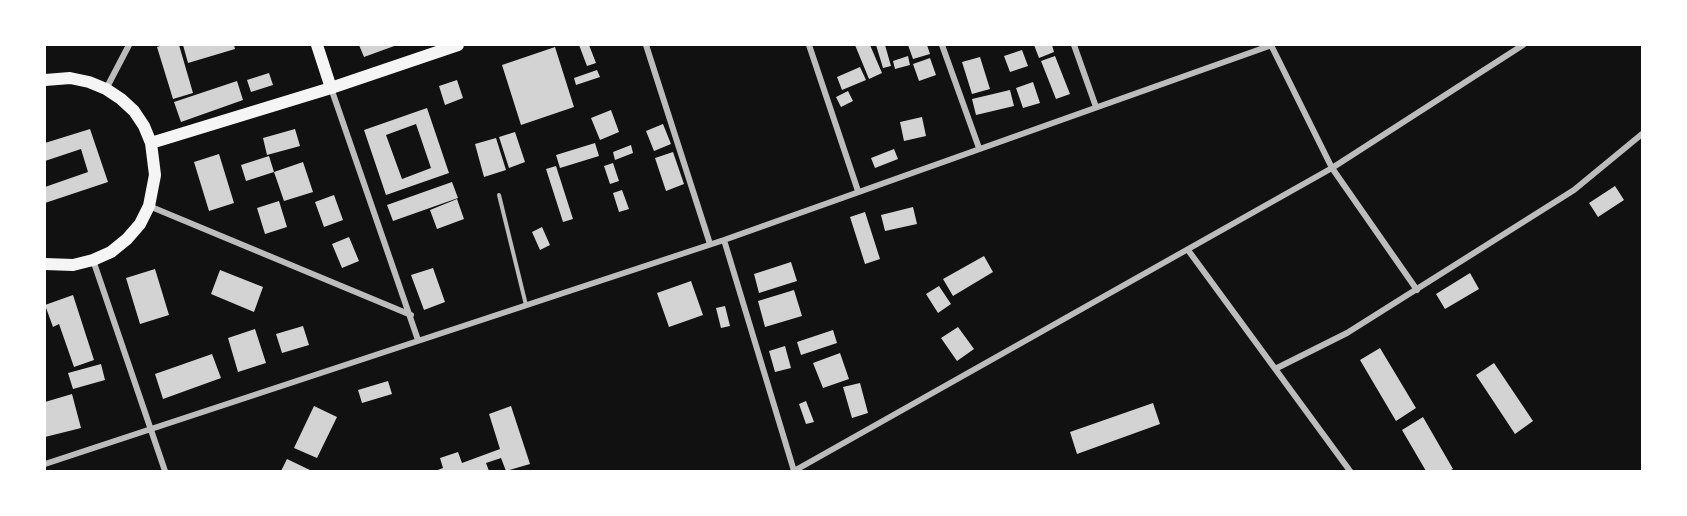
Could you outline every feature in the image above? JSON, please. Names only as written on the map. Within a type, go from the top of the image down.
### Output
[{"type":"main road","points":[[316,45],[331,88]]},
{"type":"main road","points":[[151,143],[331,88],[458,45]]},
{"type":"main road","points":[[45,80],[70,78],[88,82],[106,89],[121,99],[134,111],[144,126],[151,143],[155,175],[149,206],[140,224],[111,252],[73,265],[45,264]]},
{"type":"street","points":[[106,89],[129,45]]},
{"type":"street","points":[[646,45],[710,244]]},
{"type":"street","points":[[809,45],[858,191]]},
{"type":"street","points":[[942,45],[979,148]]},
{"type":"street","points":[[1074,45],[1096,107]]},
{"type":"street","points":[[45,464],[724,240],[1271,45],[1332,168],[1417,290]]},
{"type":"street","points":[[724,240],[794,471],[1332,168],[1523,45]]},
{"type":"street","points":[[331,88],[418,340]]},
{"type":"street","points":[[1275,369],[1347,333],[1574,190],[1642,134]]},
{"type":"street","points":[[149,206],[411,315]]},
{"type":"street","points":[[1188,250],[1350,471]]},
{"type":"street","points":[[93,260],[165,471]]},
{"type":"lane","points":[[499,195],[526,305]]},
{"type":"building","points":[[179,45],[193,93],[173,99],[157,47]]},
{"type":"building","points":[[183,45],[234,45],[235,49],[188,63]]},
{"type":"building","points":[[359,45],[397,45],[364,57]]},
{"type":"building","points":[[579,45],[589,45],[596,63],[587,66]]},
{"type":"building","points":[[855,45],[870,45],[882,73],[869,79]]},
{"type":"building","points":[[876,45],[885,45],[891,66],[883,68]]},
{"type":"building","points":[[908,45],[927,45],[930,54],[913,59]]},
{"type":"building","points":[[1034,45],[1052,45],[1054,52],[1039,58]]},
{"type":"building","points":[[555,47],[574,107],[521,125],[502,65]]},
{"type":"building","points":[[1022,50],[1028,66],[1010,72],[1004,56]]},
{"type":"building","points":[[908,56],[910,65],[895,69],[893,61]]},
{"type":"building","points":[[1055,56],[1070,94],[1056,99],[1041,61]]},
{"type":"building","points":[[980,57],[990,89],[972,94],[962,62]]},
{"type":"building","points":[[930,58],[936,75],[919,81],[913,64]]},
{"type":"building","points":[[860,67],[866,80],[842,90],[837,77]]},
{"type":"building","points":[[597,70],[600,77],[576,85],[574,78]]},
{"type":"building","points":[[269,73],[273,85],[251,92],[247,80]]},
{"type":"building","points":[[457,80],[463,98],[445,105],[439,86]]},
{"type":"building","points":[[237,81],[243,100],[181,122],[174,102]]},
{"type":"building","points":[[1033,82],[1040,103],[1023,108],[1016,88]]},
{"type":"building","points":[[1010,90],[1014,106],[976,115],[972,99]]},
{"type":"building","points":[[848,91],[853,101],[841,107],[836,97]]},
{"type":"building","points":[[427,108],[449,173],[386,195],[364,130]],"holes":[[[416,124],[431,168],[402,179],[386,135]]]},
{"type":"building","points":[[611,110],[619,132],[600,140],[591,118]]},
{"type":"building","points":[[922,117],[926,136],[904,141],[900,122]]},
{"type":"building","points":[[663,124],[671,144],[654,151],[646,131]]},
{"type":"building","points":[[90,129],[108,182],[45,203],[45,187],[88,172],[81,149],[45,161],[45,143]]},
{"type":"building","points":[[295,129],[300,146],[267,155],[263,138]]},
{"type":"building","points":[[515,132],[525,162],[509,168],[499,137]]},
{"type":"building","points":[[496,138],[506,170],[484,177],[475,144]]},
{"type":"building","points":[[595,143],[599,156],[560,168],[556,155]]},
{"type":"building","points":[[631,145],[633,153],[615,160],[613,152]]},
{"type":"building","points":[[894,149],[898,159],[875,168],[871,158]]},
{"type":"building","points":[[673,152],[684,184],[666,191],[655,158]]},
{"type":"building","points":[[219,154],[234,203],[209,211],[194,162]]},
{"type":"building","points":[[269,156],[274,172],[246,181],[241,165]]},
{"type":"building","points":[[303,162],[313,192],[284,201],[274,172]]},
{"type":"building","points":[[613,163],[619,181],[610,184],[604,166]]},
{"type":"building","points":[[556,166],[573,219],[563,222],[546,169]]},
{"type":"building","points":[[452,182],[458,198],[393,221],[387,205]]},
{"type":"building","points":[[1615,186],[1624,200],[1598,217],[1589,203]]},
{"type":"building","points":[[622,190],[629,209],[619,212],[613,193]]},
{"type":"building","points":[[334,195],[343,220],[324,227],[315,202]]},
{"type":"building","points":[[457,199],[464,219],[437,229],[430,210]]},
{"type":"building","points":[[279,201],[287,227],[265,234],[257,208]]},
{"type":"building","points":[[913,207],[917,224],[885,231],[881,215]]},
{"type":"building","points":[[865,212],[880,259],[865,264],[850,217]]},
{"type":"building","points":[[542,227],[550,245],[540,250],[532,232]]},
{"type":"building","points":[[349,237],[359,261],[342,268],[332,244]]},
{"type":"building","points":[[984,256],[993,272],[953,296],[943,279]]},
{"type":"building","points":[[791,262],[797,281],[759,293],[754,274]]},
{"type":"building","points":[[433,268],[445,302],[424,310],[411,275]]},
{"type":"building","points":[[155,269],[169,315],[140,324],[126,278]]},
{"type":"building","points":[[220,270],[263,287],[254,312],[211,294]]},
{"type":"building","points":[[1470,273],[1479,289],[1445,309],[1436,294]]},
{"type":"building","points":[[691,281],[703,315],[669,327],[657,293]]},
{"type":"building","points":[[939,286],[951,304],[938,313],[926,294]]},
{"type":"building","points":[[794,290],[802,316],[765,327],[758,301]]},
{"type":"building","points":[[73,295],[94,360],[74,367],[59,324],[53,327],[45,305]]},
{"type":"building","points":[[725,306],[730,326],[721,328],[716,308]]},
{"type":"building","points":[[303,326],[309,345],[282,353],[276,334]]},
{"type":"building","points":[[958,327],[974,349],[957,361],[941,338]]},
{"type":"building","points":[[255,329],[266,363],[238,372],[228,338]]},
{"type":"building","points":[[833,330],[837,343],[801,355],[797,342]]},
{"type":"building","points":[[785,346],[791,368],[775,372],[769,351]]},
{"type":"building","points":[[1380,348],[1416,408],[1396,421],[1360,360]]},
{"type":"building","points":[[840,353],[849,379],[823,388],[813,363]]},
{"type":"building","points":[[212,354],[221,378],[163,399],[155,374]]},
{"type":"building","points":[[1494,363],[1533,421],[1515,434],[1476,375]]},
{"type":"building","points":[[101,364],[105,380],[73,389],[68,373]]},
{"type":"building","points":[[388,381],[392,394],[362,403],[358,390]]},
{"type":"building","points":[[860,383],[868,413],[852,418],[843,387]]},
{"type":"building","points":[[72,394],[81,428],[45,437],[45,402]]},
{"type":"building","points":[[806,401],[814,422],[806,424],[799,404]]},
{"type":"building","points":[[1153,403],[1160,424],[1077,454],[1070,432]]},
{"type":"building","points":[[314,406],[337,417],[317,458],[294,448]]},
{"type":"building","points":[[511,406],[530,464],[506,471],[501,458],[486,463],[489,471],[435,471],[443,468],[440,458],[458,452],[462,463],[500,449],[489,414]]},
{"type":"building","points":[[1423,417],[1453,469],[1426,471],[1402,430]]},
{"type":"building","points":[[287,459],[312,471],[281,471]]}]
